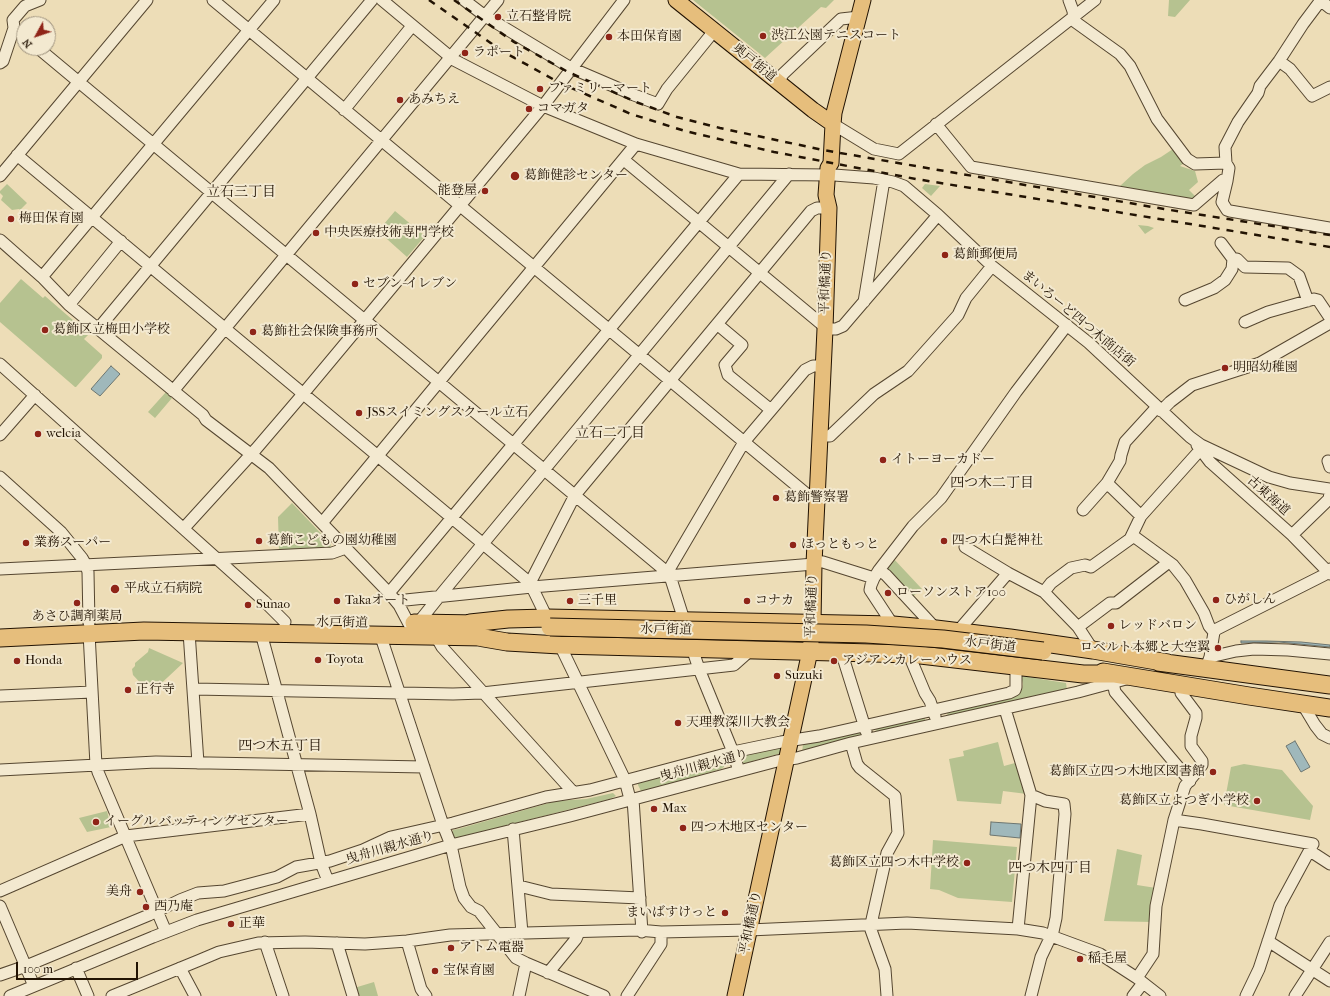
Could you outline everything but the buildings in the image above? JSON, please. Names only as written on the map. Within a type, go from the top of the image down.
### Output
[{"type":"highway","name":"水戸街道","points":[[0,638],[89,628],[188,620],[277,628],[380,634],[435,635],[471,630]]},
{"type":"highway","points":[[553,632],[684,620],[893,626],[958,631],[1093,650],[1168,663]]},
{"type":"highway","name":"水戸街道","points":[[0,628],[89,628],[189,632],[414,624],[471,630],[553,632],[866,634],[943,639],[1043,656],[1168,663],[1208,662],[1330,685]]},
{"type":"highway","points":[[553,632],[692,648],[912,654],[1113,678]]},
{"type":"highway","name":"水戸街道","points":[[1043,656],[1113,678],[1137,677],[1330,708]]},
{"type":"highway","name":"水戸街道","points":[[1182,684],[1246,688],[1330,699]]},
{"type":"main road","name":"奥戸街道","points":[[676,0],[832,124]]},
{"type":"main road","name":"平和橋通り","points":[[738,995],[750,930],[810,651],[813,624],[819,436],[825,328],[829,208],[826,195],[831,171],[832,124],[863,0]]},
{"type":"street","points":[[0,63],[3,61],[14,28],[13,20],[22,3],[40,0]]},
{"type":"street","points":[[213,0],[809,496],[817,498]]},
{"type":"street","points":[[42,277],[274,0]]},
{"type":"street","points":[[98,328],[372,0]]},
{"type":"street","name":"まいろーど四つ木商店街","points":[[382,0],[450,57],[543,106],[636,144],[739,174],[789,174],[831,171],[884,180],[904,186],[938,215],[992,266],[1067,325],[1110,362],[1159,409],[1201,445],[1269,477],[1290,483],[1330,489]]},
{"type":"street","points":[[464,0],[485,16],[571,68],[658,104],[667,89],[714,31]]},
{"type":"street","points":[[173,391],[498,0]]},
{"type":"street","points":[[184,528],[251,454],[365,320],[543,106],[624,0]]},
{"type":"street","points":[[1069,0],[1074,21],[1124,58],[1134,72],[1157,119],[1187,159],[1195,164],[1226,163]]},
{"type":"street","points":[[832,124],[874,149],[899,154],[1095,0]]},
{"type":"street","points":[[1330,8],[1320,0],[1279,61],[1260,86],[1258,93],[1238,122],[1225,147],[1226,163],[1228,168],[1227,181],[1222,202],[1227,210],[1230,211],[1330,228]]},
{"type":"street","points":[[2,168],[17,155],[145,1]]},
{"type":"street","points":[[778,82],[784,74],[841,19],[859,17]]},
{"type":"street","points":[[344,110],[412,26]]},
{"type":"street","points":[[48,56],[668,574],[684,620]]},
{"type":"street","points":[[1279,61],[1290,69],[1312,96],[1330,87]]},
{"type":"street","points":[[936,124],[971,167],[1194,205],[1223,180],[1227,181]]},
{"type":"street","points":[[322,523],[535,268],[636,144]]},
{"type":"street","points":[[17,155],[531,585],[625,780],[631,799],[642,932]]},
{"type":"street","points":[[624,160],[825,328],[832,330],[840,328],[864,302],[938,215]]},
{"type":"street","points":[[393,597],[452,518],[739,174]]},
{"type":"street","points":[[0,240],[42,277],[69,304],[203,415],[206,420],[270,468],[393,597],[414,624],[483,544],[789,174]]},
{"type":"street","points":[[864,302],[884,180]]},
{"type":"street","points":[[531,585],[575,496],[811,211],[817,208],[829,208]]},
{"type":"street","points":[[69,304],[121,241]]},
{"type":"street","points":[[1221,242],[1233,259],[1237,259],[1245,267],[1288,268],[1299,276],[1308,301]]},
{"type":"street","points":[[1185,300],[1214,288],[1225,280],[1232,269],[1233,259]]},
{"type":"street","points":[[819,436],[830,436],[874,394],[908,371],[958,315],[966,298],[992,266]]},
{"type":"street","points":[[1245,322],[1268,312],[1314,299],[1318,300],[1330,318]]},
{"type":"street","points":[[1084,510],[1107,483],[1120,462],[1125,442],[1136,428],[1159,409],[1192,385],[1260,363],[1330,323]]},
{"type":"street","points":[[717,324],[742,345],[725,365],[728,374],[772,410]]},
{"type":"street","points":[[893,626],[872,593],[871,585],[876,574],[913,526],[942,498],[1016,392],[1067,325]]},
{"type":"street","points":[[0,364],[264,601],[277,628],[277,691],[310,814],[321,863],[328,881]]},
{"type":"street","points":[[668,574],[744,442],[805,370],[813,366],[823,366]]},
{"type":"street","points":[[0,435],[35,396]]},
{"type":"street","name":"古東海道","points":[[1190,437],[1215,466],[1292,535],[1329,572]]},
{"type":"street","points":[[1044,592],[1051,583],[1071,568],[1085,564],[1091,567],[1130,539],[1142,516],[1201,449]]},
{"type":"street","points":[[0,477],[61,532],[86,565],[96,765],[166,932]]},
{"type":"street","points":[[1107,483],[1142,516]]},
{"type":"street","points":[[1292,535],[1328,500]]},
{"type":"street","points":[[1132,535],[1173,565],[1185,580],[1204,613],[1209,626],[1214,632]]},
{"type":"street","points":[[964,547],[1044,592],[1078,627],[1093,650]]},
{"type":"street","points":[[0,570],[332,553],[346,548]]},
{"type":"street","points":[[393,597],[438,598],[531,585],[823,562],[886,575],[936,629]]},
{"type":"street","points":[[1078,627],[1110,603],[1116,603],[1169,562]]},
{"type":"street","points":[[1214,632],[1329,572]]},
{"type":"street","points":[[958,631],[1008,573]]},
{"type":"street","points":[[189,632],[198,763]]},
{"type":"street","points":[[1208,662],[1214,632]]},
{"type":"street","points":[[380,634],[401,693],[443,825],[451,845],[460,887],[464,898],[471,907],[480,911],[516,958],[604,996]]},
{"type":"street","points":[[435,635],[439,644],[482,693],[573,792]]},
{"type":"street","points":[[1208,662],[1236,650],[1308,647],[1330,654]]},
{"type":"street","points":[[692,648],[733,752],[738,771]]},
{"type":"street","points":[[194,689],[482,693],[734,665],[752,649]]},
{"type":"street","points":[[841,651],[868,739]]},
{"type":"street","points":[[912,654],[912,662],[925,693],[934,709],[937,723]]},
{"type":"street","points":[[0,975],[26,966],[198,893],[224,891],[277,877],[296,867],[321,863],[363,850],[391,837],[443,825],[546,797],[590,790],[733,752],[819,736],[1009,693],[1015,690],[1016,687],[1016,667]]},
{"type":"street","points":[[1113,678],[1115,692],[1190,780]]},
{"type":"street","name":"曳舟川親水通り","points":[[10,996],[166,932],[242,906],[451,845],[570,816],[777,760],[797,758],[868,739],[1078,692],[1113,678]]},
{"type":"street","points":[[1133,996],[1153,954],[1156,906],[1174,820],[1185,786],[1202,764],[1202,761],[1191,746],[1191,736],[1196,713],[1181,693],[1182,684]]},
{"type":"street","points":[[0,696],[92,692]]},
{"type":"street","points":[[1306,704],[1306,710],[1315,725],[1322,734],[1330,738]]},
{"type":"street","points":[[1005,709],[1030,795],[1018,930]]},
{"type":"street","points":[[851,743],[857,764],[860,768],[895,796],[898,833],[887,853],[871,924],[871,930],[885,969],[887,996]]},
{"type":"street","points":[[0,770],[156,762],[424,767]]},
{"type":"street","points":[[1030,795],[1046,801],[1064,804],[1065,814],[1056,918],[1052,936],[1041,957],[1031,996]]},
{"type":"street","points":[[0,891],[126,836],[310,814]]},
{"type":"street","points":[[1174,820],[1313,844],[1312,852],[1280,905],[1259,969],[1246,996]]},
{"type":"street","points":[[513,829],[522,933]]},
{"type":"street","points":[[1312,852],[1330,864]]},
{"type":"street","points":[[518,886],[551,894],[640,898]]},
{"type":"street","points":[[0,906],[34,986]]},
{"type":"street","points":[[112,996],[219,952],[262,942],[365,944],[407,941],[450,935],[638,930],[642,932],[661,932],[750,930],[871,924],[928,923],[1033,931],[1052,936],[1095,951],[1160,996]]},
{"type":"street","points":[[548,973],[576,939],[579,932]]},
{"type":"street","points":[[627,996],[661,944],[661,932]]},
{"type":"street","points":[[407,941],[421,990],[426,996]]},
{"type":"street","points":[[262,942],[276,996]]},
{"type":"street","points":[[262,942],[283,996]]},
{"type":"street","points":[[1269,942],[1330,981]]},
{"type":"street","points":[[1295,996],[1330,942]]},
{"type":"street","points":[[338,943],[353,996]]},
{"type":"street","points":[[519,996],[526,963]]},
{"type":"street","points":[[76,968],[88,996]]},
{"type":"street","points":[[180,968],[194,996]]},
{"type":"green space","name":"渋江公園テニスコート","points":[[693,0],[834,0],[826,8],[821,7],[765,58]]},
{"type":"green space","points":[[1169,0],[1190,0],[1175,17],[1168,16]]},
{"type":"green space","points":[[1173,149],[1184,163],[1180,166],[1195,171],[1198,182],[1189,190],[1197,198],[1195,200],[1121,189],[1120,186],[1133,174],[1145,165]]},
{"type":"green space","points":[[7,184],[27,203],[20,210],[12,210],[1,200],[3,196],[0,191]]},
{"type":"green space","points":[[925,184],[940,186],[931,196],[922,188]]},
{"type":"green space","points":[[395,211],[425,236],[407,257],[378,231]]},
{"type":"green space","points":[[1138,225],[1148,226],[1154,228],[1145,234]]},
{"type":"green space","points":[[21,279],[43,298],[45,296],[89,334],[84,339],[102,355],[102,358],[76,387],[0,322],[0,303]]},
{"type":"green space","points":[[166,392],[172,398],[155,418],[148,412]]},
{"type":"green space","points":[[292,503],[331,544],[330,549],[279,551],[278,517]]},
{"type":"green space","points":[[892,557],[922,589],[911,598],[882,568]]},
{"type":"green space","points":[[149,648],[183,663],[153,691],[151,689],[146,689],[133,675],[132,669],[135,666],[135,663],[148,652]]},
{"type":"green space","points":[[1021,676],[1066,683],[1067,690],[949,718],[946,711],[1012,696],[1022,689],[1023,684]]},
{"type":"green space","points":[[925,717],[925,722],[879,732],[875,730],[876,728]]},
{"type":"green space","points":[[860,731],[862,734],[860,737],[802,753],[803,744]]},
{"type":"green space","points":[[998,742],[1004,766],[1015,763],[1027,794],[1003,791],[1001,804],[957,801],[949,759],[964,756],[963,751]]},
{"type":"green space","points":[[781,745],[782,753],[742,764],[740,756]]},
{"type":"green space","points":[[723,762],[724,765],[721,769],[645,791],[641,791],[638,785],[638,782],[641,780]]},
{"type":"green space","points":[[1244,764],[1282,770],[1313,806],[1310,820],[1224,805],[1231,767]]},
{"type":"green space","points":[[613,793],[616,796],[610,799],[461,837],[455,838],[451,835],[453,830],[556,801],[586,799]]},
{"type":"green space","name":"イーグル バッティングセンター","points":[[107,811],[111,827],[87,832],[79,818]]},
{"type":"green space","points":[[933,840],[1017,847],[1012,902],[958,898],[939,890],[930,889]]},
{"type":"green space","points":[[1117,849],[1142,855],[1137,885],[1156,888],[1152,922],[1104,921]]},
{"type":"green space","points":[[374,982],[378,996],[356,996],[354,988]]},
{"type":"water","points":[[111,366],[120,374],[100,396],[91,389]]},
{"type":"water","points":[[1241,641],[1301,642],[1330,645],[1330,647],[1279,642],[1241,643]]},
{"type":"water","points":[[1295,741],[1310,767],[1301,772],[1286,746]]},
{"type":"water","points":[[991,822],[1021,824],[1020,838],[990,835]]},
{"type":"railway","points":[[429,0],[502,51],[560,83],[631,114],[685,131],[774,152],[916,179],[1330,247]]},
{"type":"railway","points":[[454,0],[514,42],[568,72],[636,102],[677,117],[720,128],[823,150],[1164,209],[1330,235]]},
{"type":"place","name":"立石整骨院","points":[[498,17]]},
{"type":"place","name":"渋江公園テニスコート","points":[[763,36]]},
{"type":"place","name":"本田保育園","points":[[609,37]]},
{"type":"place","name":"ラポート","points":[[465,53]]},
{"type":"place","name":"ファミリーマート","points":[[540,89]]},
{"type":"place","name":"あみちえ","points":[[400,100]]},
{"type":"place","name":"コマガタ","points":[[529,109]]},
{"type":"place","name":"葛飾健診センター","points":[[515,176]]},
{"type":"place","name":"能登屋","points":[[485,191]]},
{"type":"place","name":"梅田保育園","points":[[11,219]]},
{"type":"place","name":"中央医療技術専門学校","points":[[316,233]]},
{"type":"place","name":"葛飾郵便局","points":[[945,255]]},
{"type":"place","name":"セブン-イレブン","points":[[355,284]]},
{"type":"place","name":"葛飾区立梅田小学校","points":[[45,330]]},
{"type":"place","name":"葛飾社会保険事務所","points":[[253,332]]},
{"type":"place","name":"明昭幼稚園","points":[[1225,368]]},
{"type":"place","name":"JSSスイミングスクール立石","points":[[359,413]]},
{"type":"place","name":"welcia","points":[[38,434]]},
{"type":"place","name":"イトーヨーカドー","points":[[883,460]]},
{"type":"place","name":"葛飾警察署","points":[[776,498]]},
{"type":"place","name":"葛飾こどもの園幼稚園","points":[[259,541]]},
{"type":"place","name":"四つ木白髭神社","points":[[944,541]]},
{"type":"place","name":"業務スーパー","points":[[26,543]]},
{"type":"place","name":"ほっともっと","points":[[793,545]]},
{"type":"place","name":"平成立石病院","points":[[115,589]]},
{"type":"place","name":"ローソンストア100","points":[[888,593]]},
{"type":"place","name":"ひがしん","points":[[1216,600]]},
{"type":"place","name":"Takaオート","points":[[337,601]]},
{"type":"place","name":"三千里","points":[[570,601]]},
{"type":"place","name":"コナカ","points":[[747,601]]},
{"type":"place","name":"あさひ調剤薬局","points":[[77,603]]},
{"type":"place","name":"Sunao","points":[[248,605]]},
{"type":"place","name":"レッドバロン","points":[[1111,626]]},
{"type":"place","name":"ロベルト本郷と大空翼","points":[[1218,648]]},
{"type":"place","name":"Toyota","points":[[318,660]]},
{"type":"place","name":"Honda","points":[[17,661]]},
{"type":"place","name":"アジアンカレーハウス","points":[[834,661]]},
{"type":"place","name":"Suzuki","points":[[777,676]]},
{"type":"place","name":"正行寺","points":[[128,690]]},
{"type":"place","name":"天理教深川大教会","points":[[678,723]]},
{"type":"place","name":"葛飾区立四つ木地区図書館","points":[[1213,772]]},
{"type":"place","name":"葛飾区立よつぎ小学校","points":[[1257,801]]},
{"type":"place","name":"Max","points":[[654,809]]},
{"type":"place","name":"イーグル バッティングセンター","points":[[96,822]]},
{"type":"place","name":"四つ木地区センター","points":[[683,828]]},
{"type":"place","name":"葛飾区立四つ木中学校","points":[[967,863]]},
{"type":"place","name":"美舟","points":[[140,892]]},
{"type":"place","name":"西乃庵","points":[[146,907]]},
{"type":"place","name":"まいばすけっと","points":[[725,913]]},
{"type":"place","name":"正華","points":[[231,924]]},
{"type":"place","name":"アトム電器","points":[[451,948]]},
{"type":"place","name":"稲毛屋","points":[[1080,959]]},
{"type":"place","name":"宝保育園","points":[[435,971]]},
{"type":"district","name":"立石三丁目","points":[[241,193]]},
{"type":"district","name":"立石二丁目","points":[[610,434]]},
{"type":"district","name":"四つ木二丁目","points":[[992,484]]},
{"type":"district","name":"四つ木五丁目","points":[[280,747]]},
{"type":"district","name":"四つ木四丁目","points":[[1050,869]]}]
